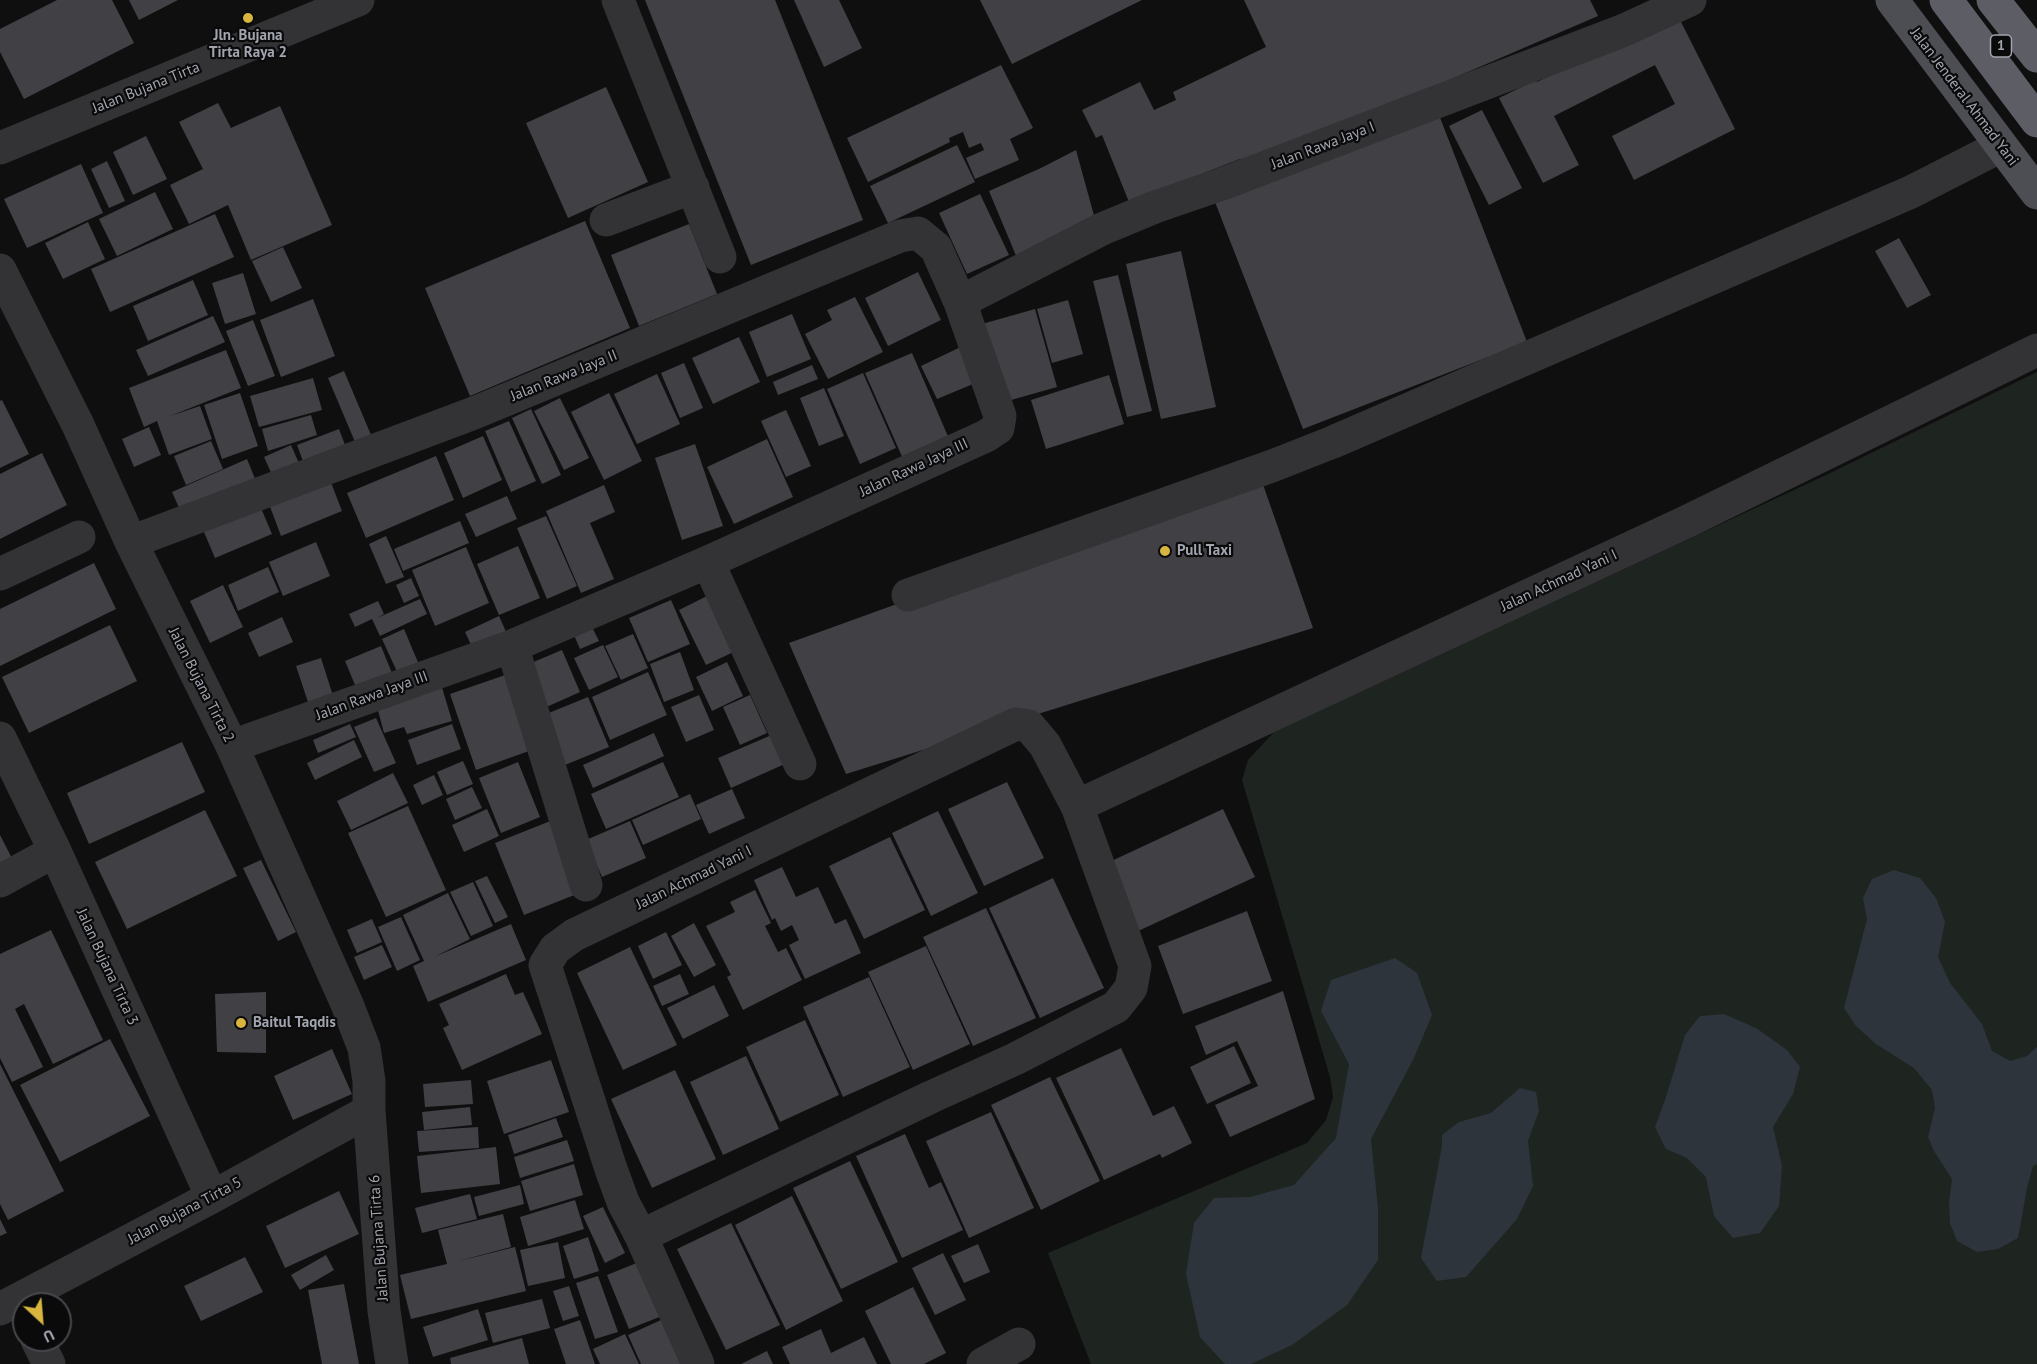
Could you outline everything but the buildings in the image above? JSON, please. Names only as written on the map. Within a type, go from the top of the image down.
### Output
[{"type":"highway","points":[[1946,0],[2037,121]]},
{"type":"highway","name":"1","points":[[1966,0],[2037,93]]},
{"type":"highway","points":[[1993,0],[2037,56]]},
{"type":"main road","name":"Jalan Jenderal Ahmad Yani","points":[[1892,0],[2037,193]]},
{"type":"street","name":"Jalan Bujana Tirta","points":[[0,148],[358,0]]},
{"type":"street","points":[[618,0],[720,257]]},
{"type":"street","name":"Jalan Rawa Jaya I","points":[[960,302],[1123,220],[1600,39],[1690,0]]},
{"type":"street","points":[[2001,0],[2037,45]]},
{"type":"street","points":[[908,595],[1272,466],[1333,442],[1911,192],[2001,146]]},
{"type":"street","points":[[606,220],[693,187]]},
{"type":"street","name":"Jalan Rawa Jaya II","points":[[131,542],[474,413],[900,236],[918,233],[936,248],[960,302]]},
{"type":"street","name":"Jalan Bujana Tirta 2","points":[[0,270],[78,425],[131,542],[232,746],[347,1004],[363,1048],[369,1081],[369,1111]]},
{"type":"street","name":"Jalan Rawa Jaya III","points":[[232,746],[512,646],[708,562],[986,436],[998,428],[1000,416],[960,302]]},
{"type":"street","name":"Jalan Achmad Yani I","points":[[1077,806],[1688,521],[2037,350]]},
{"type":"street","points":[[0,574],[79,537]]},
{"type":"street","points":[[708,562],[800,764]]},
{"type":"street","points":[[512,646],[586,885]]},
{"type":"street","name":"Jalan Achmad Yani I","points":[[641,1236],[1015,1059],[1116,1007],[1131,988],[1134,966],[1077,806],[1045,745],[1029,726],[1016,724],[574,935],[555,949],[545,965],[623,1202],[641,1236],[698,1364]]},
{"type":"street","name":"Jalan Bujana Tirta 3","points":[[0,738],[212,1197]]},
{"type":"street","points":[[0,881],[54,851]]},
{"type":"street","name":"Jalan Bujana Tirta 5","points":[[43,1292],[369,1111]]},
{"type":"street","name":"Jalan Bujana Tirta 6","points":[[369,1111],[384,1311],[392,1364]]},
{"type":"street","points":[[983,1364],[1019,1344]]},
{"type":"shaded area","points":[[2037,372],[2037,1364],[1091,1364],[1048,1253],[1307,1143],[1326,1120],[1333,1097],[1330,1077],[1242,780],[1248,760],[1274,732],[1824,476]]},
{"type":"shaded area","points":[[1894,870],[1920,878],[1936,898],[1945,922],[1938,957],[1950,983],[1982,1024],[1992,1051],[2010,1061],[2027,1056],[2037,1047],[2037,1164],[2033,1166],[2027,1188],[2018,1238],[1998,1249],[1977,1252],[1957,1241],[1950,1223],[1949,1203],[1952,1179],[1928,1137],[1935,1108],[1932,1090],[1914,1068],[1876,1044],[1856,1026],[1844,1008],[1867,919],[1863,898],[1872,879]]},
{"type":"shaded area","points":[[1395,958],[1417,973],[1432,1015],[1413,1060],[1371,1139],[1378,1208],[1378,1260],[1347,1305],[1292,1345],[1251,1364],[1225,1364],[1200,1337],[1186,1274],[1194,1223],[1214,1198],[1250,1197],[1294,1185],[1336,1138],[1349,1064],[1321,1011],[1331,980]]},
{"type":"shaded area","points":[[1724,1014],[1756,1028],[1787,1050],[1800,1067],[1793,1094],[1773,1127],[1782,1166],[1779,1206],[1760,1233],[1733,1238],[1714,1216],[1706,1177],[1687,1158],[1666,1149],[1655,1127],[1685,1035],[1700,1016]]},
{"type":"shaded area","points":[[1520,1088],[1536,1092],[1539,1111],[1528,1141],[1533,1186],[1517,1219],[1466,1277],[1437,1281],[1421,1258],[1442,1146],[1442,1135],[1459,1122],[1491,1113]]},
{"type":"place","name":"Jln. Bujana Tirta Raya 2","points":[[248,18]]},
{"type":"place","name":"Pull Taxi","points":[[1165,551]]},
{"type":"place","name":"Baitul Taqdis","points":[[241,1023]]}]
